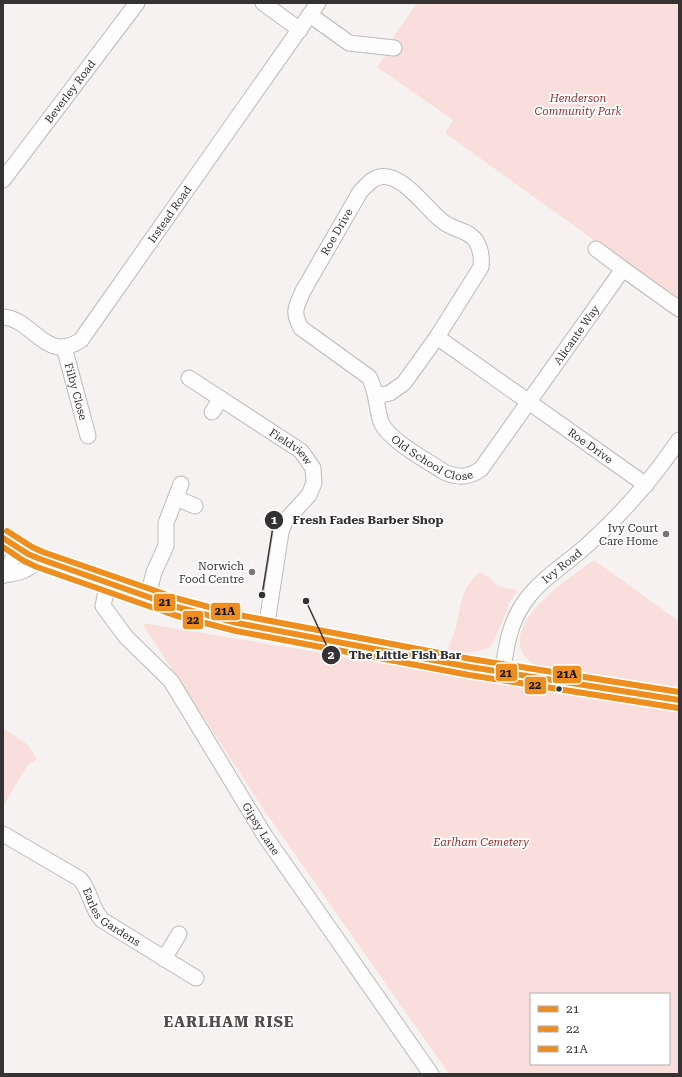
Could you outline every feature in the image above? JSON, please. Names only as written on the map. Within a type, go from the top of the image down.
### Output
[{"type":"street","name":"Beverley Road","points":[[3,180],[137,3]]},
{"type":"street","points":[[263,3],[300,30]]},
{"type":"street","name":"Irstead Road","points":[[64,347],[77,343],[88,332],[318,3]]},
{"type":"street","points":[[310,15],[349,43],[394,48]]},
{"type":"street","name":"Roe Drive","points":[[387,176],[400,181],[443,223],[468,234],[475,240],[480,251],[482,258],[481,267],[437,337],[404,383],[390,393],[376,396],[374,385],[369,376],[301,328],[296,319],[295,308],[309,280],[360,192],[373,179],[387,176]]},
{"type":"street","points":[[596,249],[679,309]]},
{"type":"street","name":"Alicante Way","points":[[529,402],[623,269]]},
{"type":"street","points":[[3,317],[15,320],[49,344],[64,347]]},
{"type":"street","name":"Roe Drive","points":[[437,337],[646,485]]},
{"type":"street","name":"Filby Close","points":[[64,347],[88,436]]},
{"type":"street","name":"Fieldview","points":[[190,378],[301,451],[313,468],[314,483],[309,495],[285,521],[281,532],[266,629]]},
{"type":"street","name":"Old School Close","points":[[376,396],[381,422],[389,433],[444,472],[463,477],[472,475],[481,469],[529,402]]},
{"type":"street","points":[[212,412],[221,399]]},
{"type":"street","name":"Ivy Road","points":[[503,671],[510,632],[526,600],[536,588],[579,553],[618,516],[646,485],[679,440]]},
{"type":"street","points":[[148,596],[154,572],[166,546],[166,523],[178,491],[195,506]]},
{"type":"street","points":[[3,538],[18,549],[40,559],[206,616],[266,629],[503,671],[679,700]]},
{"type":"street","points":[[3,575],[18,549]]},
{"type":"street","points":[[3,575],[17,574],[30,569],[40,559]]},
{"type":"street","name":"Gipsy Lane","points":[[108,582],[103,606],[126,637],[171,681],[265,836],[431,1074]]},
{"type":"street","name":"Earles Gardens","points":[[3,834],[80,879],[84,883],[97,915],[102,920],[196,978]]},
{"type":"street","points":[[164,958],[180,934]]},
{"type":"green space","name":"Henderson Community Park","points":[[417,3],[679,3],[679,301],[445,133],[453,120],[377,67],[394,43],[394,36]]},
{"type":"green space","points":[[594,560],[679,621],[679,687],[535,665],[523,654],[520,641],[523,627],[531,614],[556,588]]},
{"type":"green space","points":[[479,573],[484,574],[500,586],[517,590],[489,648],[468,653],[447,650],[455,630],[465,590]]},
{"type":"green space","name":"Earlham Cemetery","points":[[142,623],[508,684],[679,708],[679,1074],[449,1074],[266,813]]},
{"type":"green space","points":[[3,728],[28,745],[37,759],[27,766],[3,806]]},
{"type":"transit line","name":"21A","points":[[7,531],[32,547],[43,552],[179,599],[239,615],[471,659],[679,692]]},
{"type":"transit line","name":"21","points":[[3,538],[28,554],[40,559],[177,607],[237,623],[470,667],[679,700]]},
{"type":"transit line","name":"22","points":[[3,547],[24,561],[37,567],[174,615],[236,631],[469,675],[678,708]]},
{"type":"place","name":"Ivy Court Care Home","points":[[666,534]]},
{"type":"place","name":"Norwich Food Centre","points":[[252,572]]},
{"type":"place","name":"Fresh Fades Barber Shop","points":[[262,595]]},
{"type":"place","name":"The Little Fish Bar","points":[[306,601]]},
{"type":"district","name":"EARLHAM RISE","points":[[229,1022]]}]
